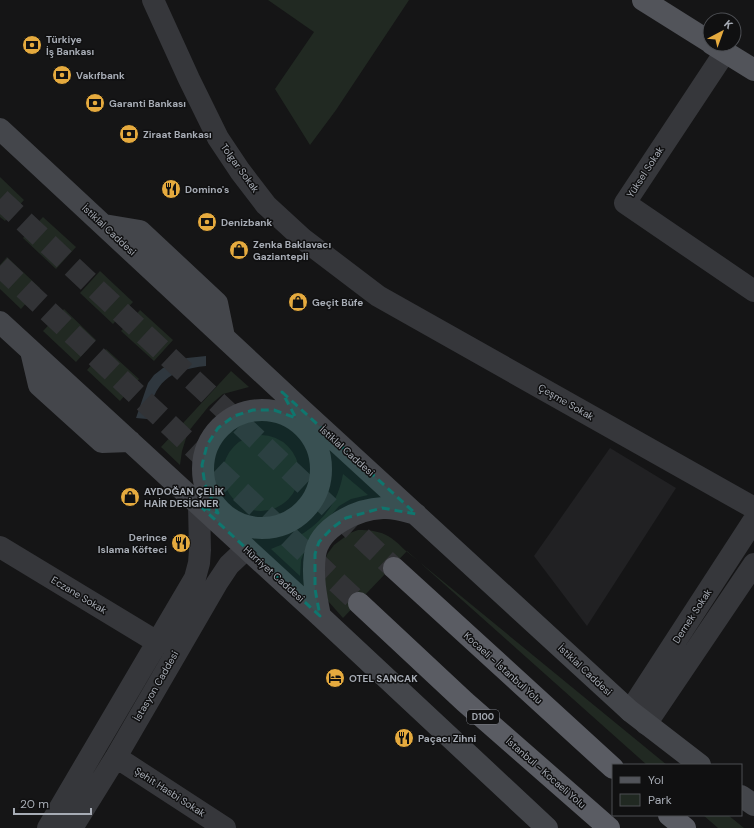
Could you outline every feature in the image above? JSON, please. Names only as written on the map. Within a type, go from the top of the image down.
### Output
[{"type":"highway","name":"Kocaeli - İstanbul Yolu","points":[[394,568],[612,767]]},
{"type":"highway","name":"İstanbul - Kocaeli Yolu","points":[[359,603],[465,702],[609,828]]},
{"type":"highway","points":[[671,816],[685,828]]},
{"type":"main road","points":[[644,0],[702,37]]},
{"type":"main road","points":[[726,52],[754,70]]},
{"type":"main road","name":"İstiklal Caddesi","points":[[0,129],[282,392],[638,718],[699,764]]},
{"type":"main road","name":"Hürriyet Caddesi","points":[[0,322],[320,616],[547,828]]},
{"type":"main road","points":[[282,392],[298,422],[330,436]]},
{"type":"main road","points":[[199,505],[227,517],[244,526],[264,529],[283,525],[300,516],[313,502],[320,484],[322,465],[318,446],[308,430],[293,417],[274,410],[253,410],[234,416],[218,428],[207,445],[202,465],[204,485],[213,503],[227,517],[246,549]]},
{"type":"main road","points":[[320,616],[315,589],[315,554],[319,542],[332,528],[346,518],[362,511],[382,508],[395,509],[416,514]]},
{"type":"main road","points":[[742,797],[754,805]]},
{"type":"street","name":"Tolgar Sokak","points":[[153,0],[218,138],[240,171],[266,205],[303,239],[378,296]]},
{"type":"street","name":"Yüksel Sokak","points":[[713,52],[625,203],[754,291]]},
{"type":"street","name":"Çeşme Sokak","points":[[378,296],[754,508]]},
{"type":"street","points":[[48,828],[195,578],[199,564],[200,550],[199,505]]},
{"type":"street","name":"Dernek Sokak","points":[[638,718],[731,556],[754,520]]},
{"type":"street","name":"Eczane Sokak","points":[[0,547],[157,642]]},
{"type":"street","name":"İstasyon Caddesi","points":[[72,828],[116,757],[216,583],[229,565],[246,549]]},
{"type":"street","points":[[638,718],[753,567],[731,556]]},
{"type":"street","name":"Şehit Hasbi Sokak","points":[[116,757],[225,828]]},
{"type":"highlighted area","points":[[282,392],[416,514],[382,508],[346,518],[332,528],[319,542],[315,554],[315,589],[320,616],[199,505],[218,513],[205,485],[202,465],[207,445],[218,428],[234,416],[253,410],[274,410],[296,418]]},
{"type":"shaded area","points":[[206,356],[206,366],[182,371],[165,380],[154,396],[147,419],[136,418],[148,383],[154,375],[163,368],[187,358]]},
{"type":"shaded area","points":[[610,448],[676,488],[587,626],[534,556]]},
{"type":"green space","points":[[268,0],[409,0],[336,110],[310,145],[275,89],[314,32]]},
{"type":"green space","points":[[0,177],[24,200],[5,221],[0,217]]},
{"type":"green space","points":[[43,217],[76,247],[56,269],[23,238]]},
{"type":"green space","points":[[7,257],[40,288],[21,309],[0,289],[0,265]]},
{"type":"green space","points":[[100,271],[133,302],[113,324],[80,293]]},
{"type":"green space","points":[[64,309],[96,340],[76,362],[43,331]]},
{"type":"green space","points":[[140,310],[173,340],[154,361],[121,331]]},
{"type":"green space","points":[[106,349],[139,379],[120,401],[87,370]]},
{"type":"green space","points":[[231,371],[249,387],[223,394],[209,406],[188,432],[182,451],[180,465],[161,447]]},
{"type":"green space","points":[[261,435],[275,438],[288,446],[296,459],[299,473],[296,487],[288,500],[275,508],[261,511],[247,508],[234,500],[226,487],[223,473],[226,459],[234,446],[247,438]]},
{"type":"green space","points":[[343,474],[368,495],[351,499],[339,506],[308,542],[301,560],[300,576],[271,549],[297,537],[318,522],[334,501]]},
{"type":"green space","points":[[358,530],[380,532],[385,534],[407,551],[343,618],[328,601],[322,575],[324,561],[334,545],[350,533]]},
{"type":"green space","points":[[418,561],[666,764],[646,764]]},
{"type":"green space","points":[[704,816],[729,816],[744,828],[718,828]]},
{"type":"tunnel","points":[[0,199],[394,568]]},
{"type":"tunnel","points":[[0,266],[359,603]]},
{"type":"place","name":"Türkiye İş Bankası","points":[[32,45]]},
{"type":"place","name":"Vakıfbank","points":[[62,75]]},
{"type":"place","name":"Garanti Bankası","points":[[95,103]]},
{"type":"place","name":"Ziraat Bankası","points":[[129,134]]},
{"type":"place","name":"Domino's","points":[[171,189]]},
{"type":"place","name":"Denizbank","points":[[207,222]]},
{"type":"place","name":"Zenka Baklavacı Gaziantepli","points":[[239,250]]},
{"type":"place","name":"Geçit Büfe","points":[[298,302]]},
{"type":"place","name":"AYDOĞAN ÇELİK HAİR DESİGNER","points":[[130,497]]},
{"type":"place","name":"Derince Islama Köfteci","points":[[181,543]]},
{"type":"place","name":"OTEL SANCAK","points":[[335,678]]},
{"type":"place","name":"Paçacı Zihni","points":[[404,738]]}]
